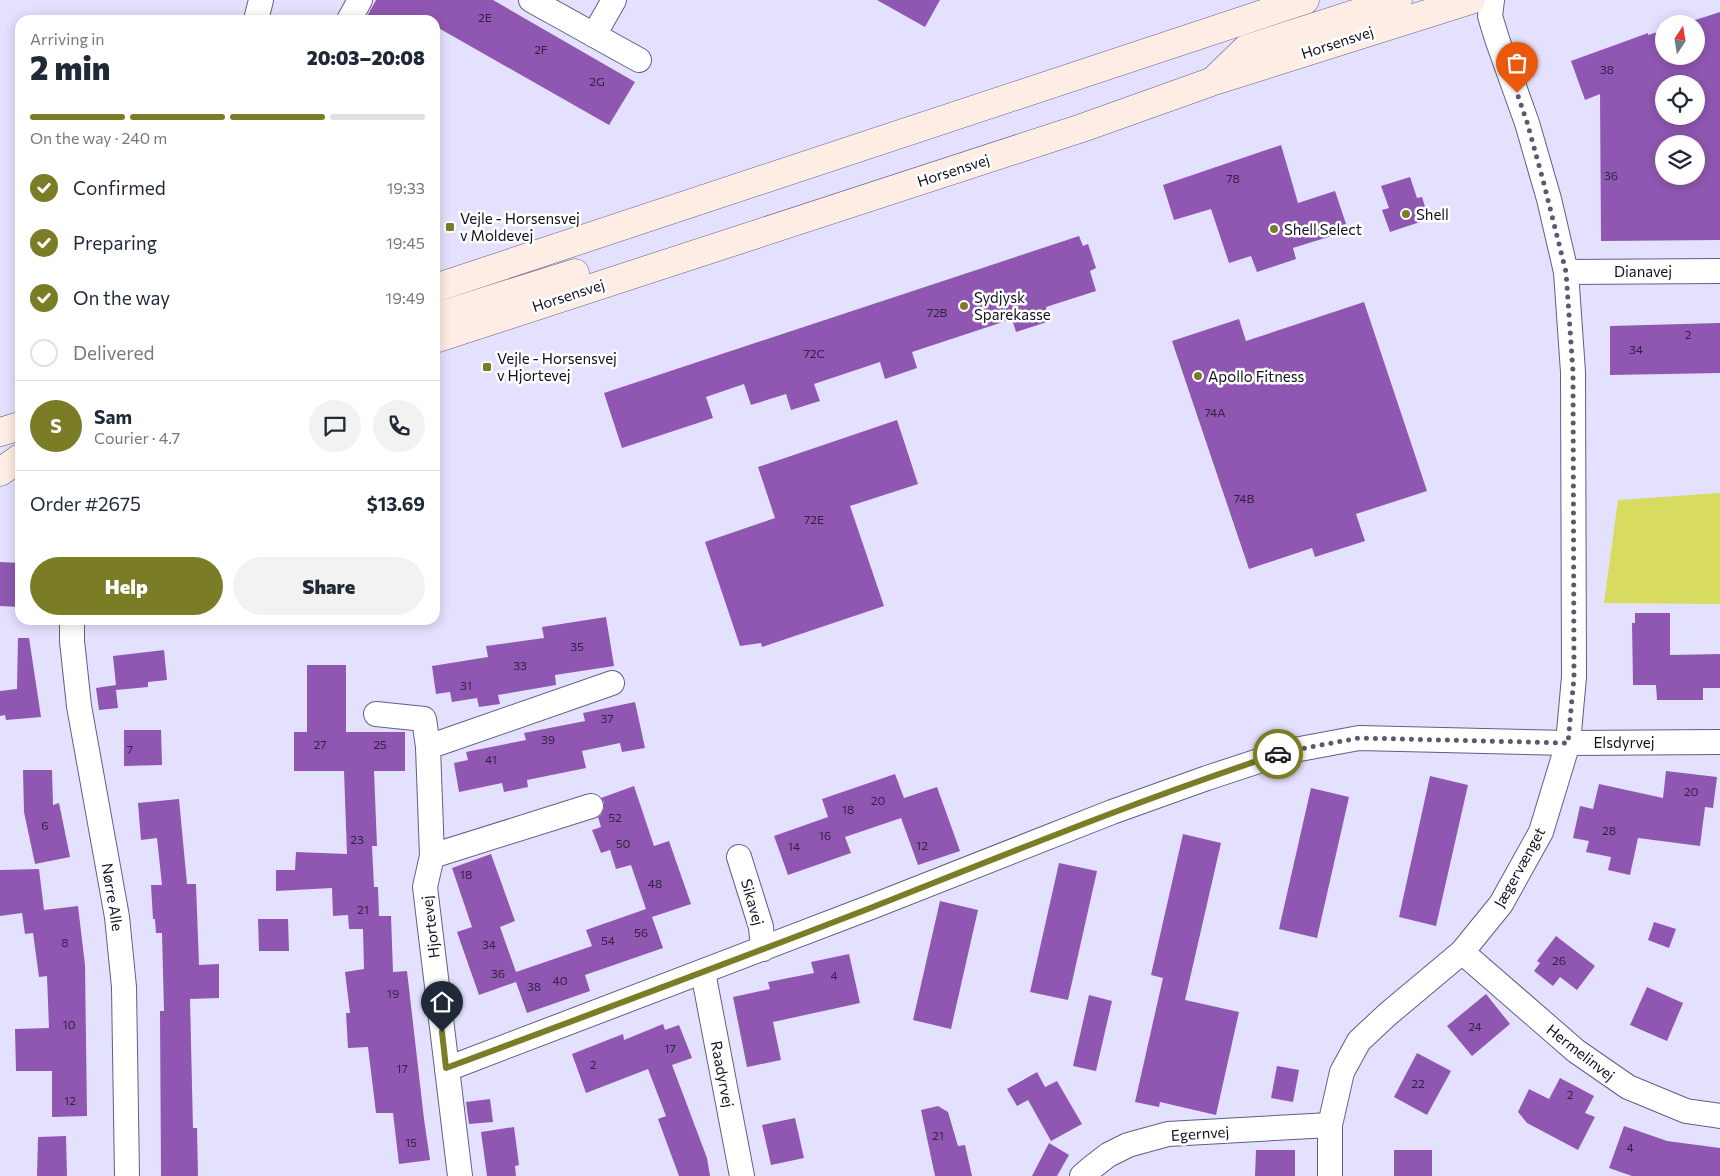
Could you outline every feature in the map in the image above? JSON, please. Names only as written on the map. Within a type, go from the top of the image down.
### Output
[{"type":"main road","points":[[440,286],[1305,0]]},
{"type":"main road","points":[[1212,82],[1246,49],[1398,0]]},
{"type":"main road","name":"Horsensvej","points":[[440,337],[1082,128],[1212,82],[1471,0]]},
{"type":"main road","points":[[440,315],[619,260],[716,246]]},
{"type":"main road","points":[[0,432],[15,428]]},
{"type":"main road","points":[[0,472],[15,462]]},
{"type":"main road","points":[[0,484],[15,480]]},
{"type":"street","points":[[257,15],[261,0]]},
{"type":"street","points":[[352,15],[360,0]]},
{"type":"street","points":[[531,0],[639,60]]},
{"type":"street","points":[[594,35],[614,0]]},
{"type":"street","name":"Jægervænget","points":[[1330,1176],[1330,1125],[1342,1072],[1359,1042],[1388,1014],[1462,952],[1501,904],[1541,832],[1568,743],[1574,677],[1573,372],[1566,272],[1549,198],[1527,122],[1490,16],[1492,0]]},
{"type":"street","name":"Dianavej","points":[[1566,272],[1720,271]]},
{"type":"street","name":"Nørre Alle","points":[[72,625],[79,706],[118,926],[124,987],[127,1176]]},
{"type":"street","points":[[428,746],[612,683]]},
{"type":"street","name":"Hjortevej","points":[[376,714],[424,719],[428,746],[432,856],[425,887],[460,1176]]},
{"type":"street","name":"Elsdyrvej","points":[[446,1068],[763,949],[1112,812],[1289,751],[1359,738],[1568,743],[1720,742]]},
{"type":"street","points":[[432,856],[591,806]]},
{"type":"street","name":"Sikavej","points":[[739,857],[761,927],[763,949]]},
{"type":"street","name":"Hermelinvej","points":[[1462,952],[1576,1051],[1628,1087],[1686,1110],[1720,1116]]},
{"type":"street","name":"Raadyrvej","points":[[703,972],[742,1176]]},
{"type":"street","name":"Egernvej","points":[[1082,1176],[1108,1155],[1128,1145],[1168,1134],[1330,1125]]},
{"type":"shaded area","points":[[1720,493],[1720,604],[1604,603],[1618,500]]},
{"type":"building","points":[[376,0],[493,0],[635,82],[609,125],[440,29],[440,15],[368,15]]},
{"type":"building","points":[[877,0],[940,0],[925,27]]},
{"type":"building","points":[[1720,12],[1720,240],[1601,241],[1600,94],[1585,100],[1571,61],[1648,33],[1648,35],[1655,33],[1655,65],[1705,65],[1705,17]]},
{"type":"building","points":[[1281,145],[1298,203],[1335,191],[1346,224],[1339,227],[1341,233],[1293,248],[1296,259],[1257,272],[1251,256],[1229,263],[1211,209],[1174,220],[1163,185]]},
{"type":"building","points":[[1410,177],[1417,198],[1422,197],[1429,219],[1390,232],[1382,210],[1389,208],[1381,186]]},
{"type":"building","points":[[1079,236],[1083,246],[1088,244],[1096,268],[1090,271],[1096,291],[1046,307],[1050,321],[1016,332],[1012,319],[912,352],[917,368],[885,379],[880,362],[814,384],[820,401],[791,410],[786,394],[751,405],[744,384],[706,397],[713,418],[622,448],[604,393]]},
{"type":"building","points":[[1364,302],[1427,491],[1356,514],[1365,541],[1315,557],[1312,548],[1249,569],[1172,341],[1239,319],[1246,341]]},
{"type":"building","points":[[1720,323],[1720,373],[1610,375],[1610,326]]},
{"type":"building","points":[[897,420],[918,484],[850,506],[884,606],[762,647],[761,643],[740,646],[705,542],[775,518],[758,467]]},
{"type":"building","points":[[0,562],[15,563],[15,607],[0,606]]},
{"type":"building","points":[[1635,613],[1670,613],[1670,655],[1720,654],[1720,688],[1703,688],[1703,700],[1657,700],[1656,685],[1633,685],[1632,623],[1635,623]]},
{"type":"building","points":[[606,617],[614,666],[555,675],[556,685],[498,695],[500,704],[479,707],[477,698],[452,702],[450,692],[436,694],[432,666],[488,657],[486,646],[544,638],[542,627]]},
{"type":"building","points":[[18,638],[29,638],[41,717],[6,720],[5,715],[0,716],[0,691],[17,689]]},
{"type":"building","points":[[164,650],[167,680],[148,682],[148,687],[116,690],[118,708],[99,710],[96,688],[116,685],[113,656]]},
{"type":"building","points":[[307,665],[346,665],[346,732],[405,732],[405,771],[374,771],[377,846],[372,846],[374,887],[378,887],[379,916],[391,916],[393,972],[407,971],[430,1160],[399,1164],[393,1113],[376,1113],[368,1047],[348,1048],[346,1013],[350,1013],[345,972],[364,969],[363,929],[349,929],[348,915],[333,916],[332,888],[276,891],[276,870],[295,870],[296,852],[347,854],[344,771],[294,771],[294,732],[307,732]]},
{"type":"building","points":[[635,702],[645,748],[622,752],[620,743],[582,751],[586,768],[527,780],[528,787],[504,792],[502,783],[459,792],[454,763],[468,760],[466,752],[526,740],[524,733],[585,721],[583,713]]},
{"type":"building","points":[[124,730],[161,730],[162,765],[124,766]]},
{"type":"building","points":[[23,770],[52,770],[53,805],[59,803],[70,857],[35,864],[24,812]]},
{"type":"building","points":[[1666,771],[1717,777],[1713,808],[1705,807],[1700,846],[1638,838],[1630,875],[1608,870],[1611,857],[1586,852],[1589,841],[1573,838],[1580,806],[1593,809],[1599,784],[1663,798]]},
{"type":"building","points":[[895,774],[904,798],[937,787],[960,851],[918,865],[901,818],[845,837],[851,853],[788,875],[774,836],[828,817],[822,799]]},
{"type":"building","points":[[1430,776],[1468,785],[1436,926],[1399,917]]},
{"type":"building","points":[[634,786],[654,846],[669,841],[691,904],[652,917],[663,948],[585,975],[590,991],[527,1013],[516,982],[479,995],[457,932],[472,927],[452,868],[491,854],[515,921],[500,927],[516,972],[592,946],[586,930],[646,909],[631,865],[616,869],[610,850],[601,853],[592,830],[601,827],[598,817],[604,808],[604,802],[601,798]]},
{"type":"building","points":[[1311,788],[1349,797],[1317,938],[1279,929]]},
{"type":"building","points":[[179,799],[187,884],[196,884],[199,965],[219,964],[219,998],[190,999],[193,1128],[197,1128],[198,1176],[161,1176],[160,1011],[164,1011],[162,933],[156,933],[155,919],[153,919],[151,885],[162,885],[157,838],[141,840],[138,803]]},
{"type":"building","points":[[1183,834],[1221,843],[1185,1000],[1239,1012],[1216,1115],[1160,1102],[1159,1107],[1135,1102],[1163,978],[1151,975]]},
{"type":"building","points":[[1059,863],[1097,871],[1068,1000],[1030,992]]},
{"type":"building","points":[[39,869],[44,910],[78,906],[85,965],[87,1116],[52,1117],[52,1071],[16,1071],[15,1029],[49,1028],[47,976],[39,977],[33,933],[25,934],[22,913],[0,916],[0,870]]},
{"type":"building","points":[[940,901],[978,910],[951,1029],[913,1020]]},
{"type":"building","points":[[258,919],[288,919],[289,951],[259,951]]},
{"type":"building","points":[[1654,922],[1676,929],[1669,948],[1648,940]]},
{"type":"building","points":[[1556,936],[1595,966],[1577,990],[1560,977],[1553,986],[1534,971],[1540,963],[1537,961]]},
{"type":"building","points":[[849,954],[860,1003],[773,1022],[781,1060],[747,1067],[733,997],[770,989],[768,982],[814,973],[811,962]]},
{"type":"building","points":[[1647,987],[1683,1003],[1667,1041],[1630,1025]]},
{"type":"building","points":[[1486,994],[1510,1024],[1472,1056],[1447,1026]]},
{"type":"building","points":[[1089,995],[1112,1001],[1096,1071],[1073,1066]]},
{"type":"building","points":[[663,1024],[665,1030],[679,1025],[692,1058],[672,1065],[707,1158],[710,1176],[679,1176],[658,1119],[666,1116],[648,1069],[586,1093],[572,1054],[623,1034],[624,1040]]},
{"type":"building","points":[[1417,1053],[1451,1071],[1427,1115],[1394,1097]]},
{"type":"building","points":[[1277,1066],[1299,1070],[1293,1102],[1271,1098]]},
{"type":"building","points":[[1037,1072],[1045,1087],[1057,1081],[1082,1124],[1051,1141],[1028,1100],[1017,1106],[1007,1089]]},
{"type":"building","points":[[1560,1078],[1594,1096],[1585,1113],[1595,1117],[1578,1150],[1527,1123],[1518,1112],[1529,1089],[1549,1099]]},
{"type":"building","points":[[490,1099],[493,1122],[469,1124],[466,1102]]},
{"type":"building","points":[[938,1106],[948,1112],[958,1146],[965,1145],[972,1176],[935,1176],[921,1110]]},
{"type":"building","points":[[795,1118],[804,1158],[771,1165],[762,1125]]},
{"type":"building","points":[[1624,1126],[1667,1141],[1720,1148],[1720,1176],[1632,1176],[1609,1168]]},
{"type":"building","points":[[514,1127],[519,1165],[515,1166],[516,1176],[487,1176],[481,1132]]},
{"type":"building","points":[[66,1136],[67,1176],[37,1176],[38,1137]]},
{"type":"building","points":[[1049,1143],[1069,1155],[1057,1176],[1032,1176]]},
{"type":"building","points":[[1256,1150],[1295,1150],[1295,1176],[1255,1176]]},
{"type":"building","points":[[1394,1150],[1432,1150],[1432,1176],[1394,1176]]},
{"type":"way so far","points":[[1278,754],[1359,738],[1568,743],[1574,677],[1573,372],[1566,272],[1549,198],[1517,93]]},
{"type":"place","name":"Shell","points":[[1406,214]]},
{"type":"place","name":"Vejle - Horsensvej v Moldevej","points":[[450,227]]},
{"type":"place","name":"Shell Select","points":[[1274,229]]},
{"type":"place","name":"Sydjysk Sparekasse","points":[[964,306]]},
{"type":"place","name":"Vejle - Horsensvej v Hjortevej","points":[[487,367]]},
{"type":"place","name":"Apollo Fitness","points":[[1198,376]]},
{"type":"route","points":[[442,1032],[446,1068],[685,979],[1112,812],[1278,754]]}]
